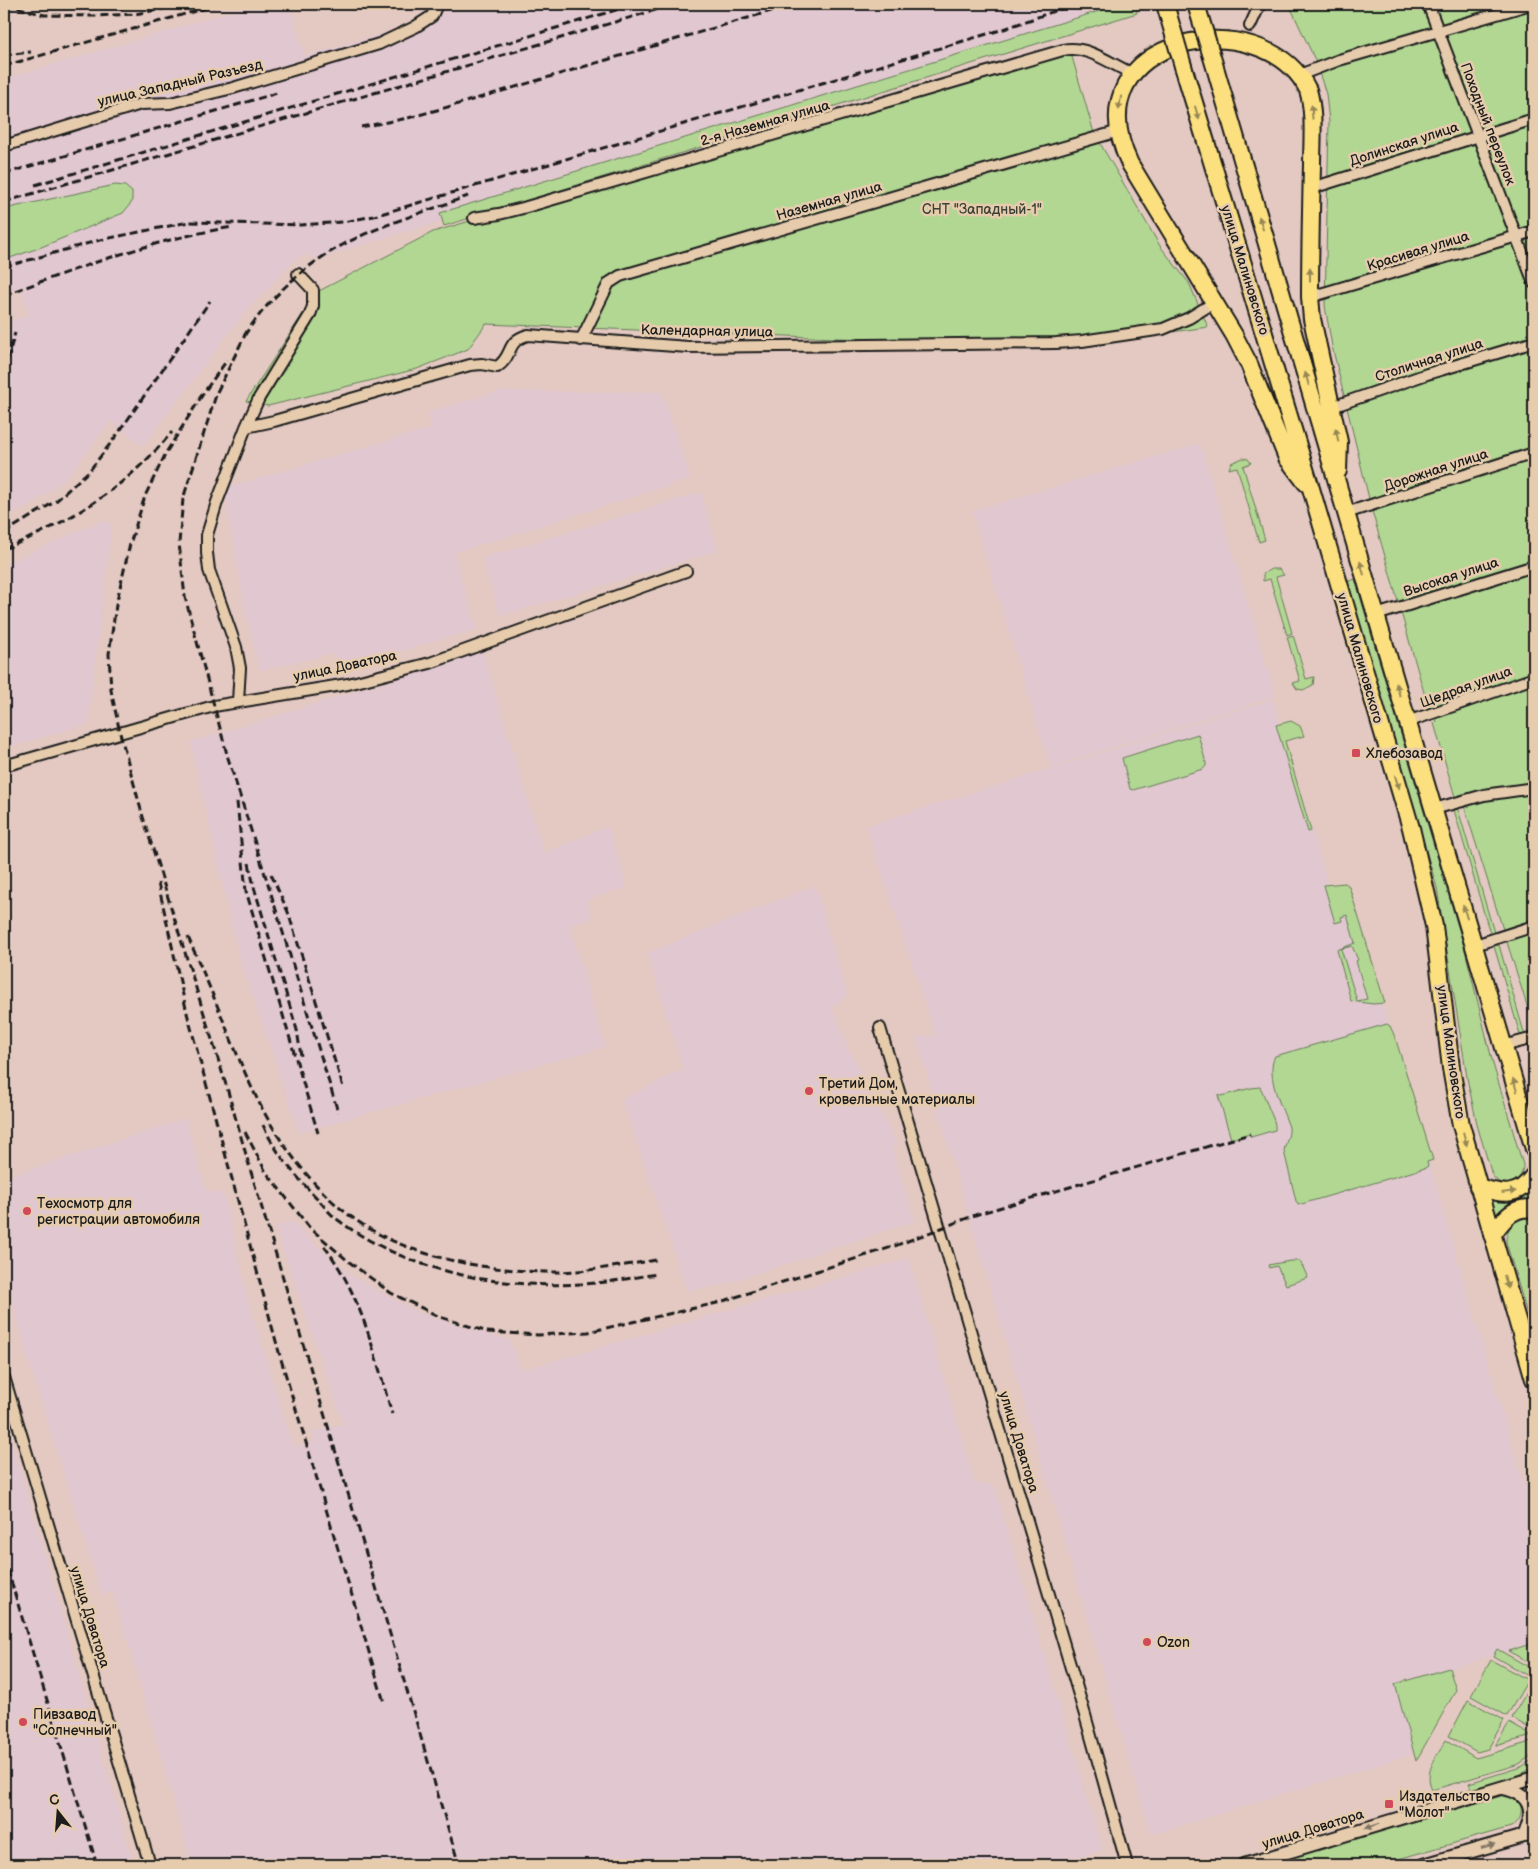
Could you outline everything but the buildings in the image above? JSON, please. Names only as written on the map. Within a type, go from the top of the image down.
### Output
[{"type":"highway","name":"улица Малиновского","points":[[1165,4],[1312,492],[1423,873],[1434,926],[1461,1125],[1534,1379]]},
{"type":"highway","name":"улица Малиновского","points":[[1196,4],[1534,1149]]},
{"type":"highway","points":[[1214,21],[1190,23],[1176,28],[1162,36],[1139,58],[1129,72],[1119,104],[1121,142],[1130,164],[1234,335],[1249,364],[1287,458],[1312,492]]},
{"type":"highway","points":[[1254,29],[1290,56],[1302,74],[1311,106],[1310,297],[1312,318],[1340,449],[1337,483]]},
{"type":"highway","points":[[1478,1187],[1499,1193],[1512,1193],[1526,1186],[1534,1175]]},
{"type":"highway","points":[[1492,1235],[1511,1212],[1520,1209],[1534,1209]]},
{"type":"street","name":"улица Западный Разъезд","points":[[4,146],[142,104],[170,103],[233,88],[379,44],[432,16],[437,4]]},
{"type":"street","points":[[1254,29],[1260,4]]},
{"type":"street","name":"Походный переулок","points":[[1428,4],[1534,283]]},
{"type":"street","points":[[1302,74],[1339,60],[1531,4]]},
{"type":"street","name":"2-я Наземная улица","points":[[474,218],[523,208],[1063,50],[1078,49],[1086,51],[1129,72]]},
{"type":"street","name":"Долинская улица","points":[[1312,188],[1534,119]]},
{"type":"street","name":"Наземная улица","points":[[580,340],[606,289],[610,283],[620,276],[1119,131]]},
{"type":"street","name":"Красивая улица","points":[[1310,297],[1534,231]]},
{"type":"street","points":[[238,701],[240,668],[236,647],[209,570],[207,535],[217,502],[259,398],[313,306],[313,290],[298,274]]},
{"type":"street","name":"Календарная улица","points":[[246,427],[274,421],[470,365],[482,364],[497,367],[506,359],[513,343],[519,338],[528,335],[688,347],[1082,341],[1163,329],[1189,318],[1215,302]]},
{"type":"street","name":"Столичная улица","points":[[1332,407],[1427,374],[1534,342]]},
{"type":"street","name":"Дорожная улица","points":[[1346,513],[1534,453]]},
{"type":"street","name":"Высокая улица","points":[[1376,615],[1534,566]]},
{"type":"street","name":"улица Доватора","points":[[4,766],[214,706],[348,684],[430,663],[686,571]]},
{"type":"street","name":"Щедрая улица","points":[[1407,722],[1534,678]]},
{"type":"street","points":[[1434,809],[1484,795],[1534,788]]},
{"type":"street","points":[[1475,945],[1534,926]]},
{"type":"street","name":"улица Доватора","points":[[880,1028],[1082,1706],[1127,1865]]},
{"type":"street","points":[[1503,1046],[1534,1038]]},
{"type":"street","name":"улица Доватора","points":[[4,1377],[150,1865]]},
{"type":"street","name":"улица Доватора","points":[[1244,1865],[1270,1860],[1534,1778]]},
{"type":"street","points":[[1424,1865],[1529,1835],[1530,1817],[1528,1804],[1521,1794],[1503,1788]]},
{"type":"shaded area","points":[[257,4],[289,4],[305,56],[435,18],[441,4],[1151,4],[317,259],[303,255],[291,264],[244,314],[143,446],[111,421],[64,481],[38,500],[4,519],[4,323],[29,315],[21,290],[26,287],[4,293],[4,79]]},
{"type":"shaded area","points":[[500,391],[662,392],[691,479],[454,553],[477,629],[340,669],[334,653],[260,671],[245,612],[224,488],[431,428],[427,412]]},
{"type":"shaded area","points":[[1200,443],[1276,696],[1050,767],[972,511]]},
{"type":"shaded area","points":[[701,492],[718,551],[500,616],[482,558]]},
{"type":"shaded area","points":[[103,520],[112,525],[88,724],[4,749],[4,564]]},
{"type":"shaded area","points":[[483,652],[544,853],[608,826],[627,887],[587,900],[592,918],[570,926],[605,1047],[299,1133],[238,953],[190,742]]},
{"type":"shaded area","points":[[1273,699],[1336,911],[1354,906],[1523,1483],[1533,1491],[1534,1643],[1397,1685],[1413,1754],[1151,1835],[916,1037],[935,1035],[866,826]]},
{"type":"shaded area","points":[[815,885],[848,996],[832,1006],[846,1043],[897,1144],[892,1149],[915,1221],[726,1284],[687,1291],[622,1099],[683,1069],[647,953]]},
{"type":"shaded area","points":[[186,1118],[206,1190],[224,1194],[247,1295],[293,1447],[314,1441],[312,1432],[343,1424],[275,1227],[292,1221],[320,1249],[356,1278],[419,1313],[511,1341],[521,1370],[909,1258],[975,1483],[994,1485],[1103,1850],[1052,1865],[192,1865],[113,1592],[102,1597],[27,1357],[4,1264],[4,1178]]},
{"type":"shaded area","points":[[4,1413],[134,1865],[4,1865]]},
{"type":"green space","points":[[1122,4],[1135,4],[1137,13],[444,226],[440,213]]},
{"type":"green space","points":[[1289,4],[1534,4],[1534,1028],[1461,796],[1455,797],[1434,723],[1437,722],[1433,709],[1429,710],[1372,511],[1332,346],[1325,306],[1329,121],[1326,94],[1315,60]]},
{"type":"green space","name":"СНТ \"Западный-1\"","points":[[1068,43],[1094,133],[1160,246],[1189,283],[1208,327],[1062,347],[486,324],[468,349],[417,369],[268,406],[246,401],[317,292],[433,232]]},
{"type":"green space","points":[[115,185],[125,186],[132,192],[132,202],[123,213],[39,248],[4,260],[4,209]]},
{"type":"green space","points":[[1243,458],[1248,459],[1251,463],[1243,466],[1265,540],[1259,542],[1237,467],[1229,469],[1231,463]]},
{"type":"green space","points":[[1271,569],[1279,569],[1284,575],[1276,577],[1292,633],[1287,635],[1270,579],[1263,581],[1263,574]]},
{"type":"green space","points":[[1355,579],[1465,950],[1493,1064],[1523,1165],[1520,1177],[1511,1183],[1501,1183],[1492,1175],[1478,1128],[1468,1083],[1437,888],[1347,582]]},
{"type":"green space","points":[[1293,635],[1306,679],[1314,677],[1313,685],[1303,690],[1297,689],[1293,683],[1300,681],[1287,637]]},
{"type":"green space","points":[[1291,721],[1300,726],[1304,736],[1285,741],[1311,831],[1308,832],[1276,725]]},
{"type":"green space","points":[[1198,734],[1206,763],[1203,769],[1133,790],[1130,789],[1122,758]]},
{"type":"green space","points":[[1458,809],[1495,936],[1491,937],[1454,810]]},
{"type":"green space","points":[[1345,883],[1349,886],[1385,1003],[1373,1004],[1351,1001],[1337,950],[1355,943],[1347,915],[1341,917],[1342,921],[1335,923],[1324,885]],"holes":[[[1352,946],[1358,960],[1356,961],[1367,999],[1357,1001],[1341,949]]]},
{"type":"green space","points":[[1499,945],[1525,1036],[1521,1038],[1494,946]]},
{"type":"green space","points":[[1387,1024],[1390,1026],[1395,1037],[1433,1160],[1427,1162],[1428,1166],[1425,1168],[1298,1205],[1284,1151],[1289,1127],[1273,1082],[1272,1064],[1275,1056]]},
{"type":"green space","points":[[1260,1087],[1274,1121],[1275,1130],[1251,1137],[1250,1134],[1231,1139],[1218,1095],[1221,1096]]},
{"type":"green space","points":[[1534,1185],[1534,1201],[1514,1203],[1496,1214],[1490,1196]]},
{"type":"green space","points":[[1534,1219],[1534,1338],[1506,1242],[1509,1229],[1518,1220]]},
{"type":"green space","points":[[1300,1261],[1308,1278],[1286,1285],[1277,1266],[1269,1268],[1268,1265]]},
{"type":"green space","points":[[1534,1643],[1534,1665],[1508,1651]]},
{"type":"green space","points":[[1497,1649],[1534,1670],[1530,1677],[1493,1656]]},
{"type":"green space","points":[[1491,1660],[1528,1680],[1507,1716],[1471,1696]]},
{"type":"green space","points":[[1449,1668],[1456,1690],[1416,1761],[1395,1684]]},
{"type":"green space","points":[[1532,1682],[1534,1684],[1534,1731],[1512,1718]]},
{"type":"green space","points":[[1468,1700],[1504,1720],[1488,1749],[1477,1752],[1449,1736]]},
{"type":"green space","points":[[1509,1723],[1532,1736],[1495,1746]]},
{"type":"green space","points":[[1446,1740],[1476,1758],[1534,1741],[1534,1754],[1519,1764],[1432,1790],[1429,1777],[1430,1770]]},
{"type":"green space","points":[[1534,1759],[1534,1767],[1512,1778],[1472,1791],[1469,1783],[1521,1767]]},
{"type":"green space","points":[[1504,1794],[1519,1801],[1520,1805],[1519,1819],[1511,1827],[1377,1865],[1276,1865],[1282,1860]]},
{"type":"railway","points":[[6,4],[44,15],[94,16],[135,14],[190,4]]},
{"type":"railway","points":[[31,4],[41,7],[123,8]]},
{"type":"railway","points":[[4,66],[220,4]]},
{"type":"railway","points":[[35,185],[636,4]]},
{"type":"railway","points":[[4,202],[676,4]]},
{"type":"railway","points":[[361,127],[408,118],[455,105],[795,4]]},
{"type":"railway","points":[[4,267],[100,240],[189,222],[301,225],[343,222],[374,216],[1004,29],[1074,4]]},
{"type":"railway","points":[[4,55],[31,52]]},
{"type":"railway","points":[[4,174],[277,93]]},
{"type":"railway","points":[[244,336],[281,290],[327,254],[360,236],[468,196]]},
{"type":"railway","points":[[4,295],[146,247],[204,232],[233,227]]},
{"type":"railway","points":[[4,533],[56,501],[90,470],[117,435],[210,301]]},
{"type":"railway","points":[[247,331],[217,392],[183,499],[179,543],[185,597],[228,758],[338,1112]]},
{"type":"railway","points":[[4,371],[15,333]]},
{"type":"railway","points":[[199,399],[227,360]]},
{"type":"railway","points":[[203,394],[167,451],[145,496],[130,544],[116,605],[109,654],[111,690],[120,733],[143,817],[227,1088],[459,1865]]},
{"type":"railway","points":[[4,549],[74,515],[116,487],[136,470],[172,432]]},
{"type":"railway","points":[[237,802],[246,891],[318,1133]]},
{"type":"railway","points":[[249,863],[254,887],[297,1030],[301,1056]]},
{"type":"railway","points":[[271,874],[288,912],[343,1087]]},
{"type":"railway","points":[[158,883],[187,1013],[280,1356],[384,1702]]},
{"type":"railway","points":[[188,937],[246,1074],[272,1126],[287,1149],[315,1184],[345,1212],[390,1240],[414,1250],[492,1268],[544,1272],[572,1271],[600,1269],[656,1260]]},
{"type":"railway","points":[[263,1125],[287,1164],[332,1215],[367,1239],[399,1255],[431,1267],[501,1282],[571,1285],[658,1274]]},
{"type":"railway","points":[[245,1132],[266,1172],[309,1227],[348,1261],[391,1293],[440,1317],[488,1332],[538,1335],[588,1332],[717,1303],[892,1247],[978,1214],[1250,1134]]},
{"type":"railway","points":[[324,1246],[337,1265],[358,1305],[373,1348],[392,1414]]},
{"type":"railway","points":[[4,1558],[97,1865]]},
{"type":"place","name":"Хлебозавод","points":[[1356,753]]},
{"type":"place","name":"Третий Дом, кровельные материалы","points":[[809,1091]]},
{"type":"place","name":"Техосмотр для регистрации автомобиля","points":[[27,1211]]},
{"type":"place","name":"Ozon","points":[[1147,1642]]},
{"type":"place","name":"Пивзавод \"Солнечный\"","points":[[23,1722]]},
{"type":"place","name":"Издательство \"Молот\"","points":[[1389,1804]]}]
